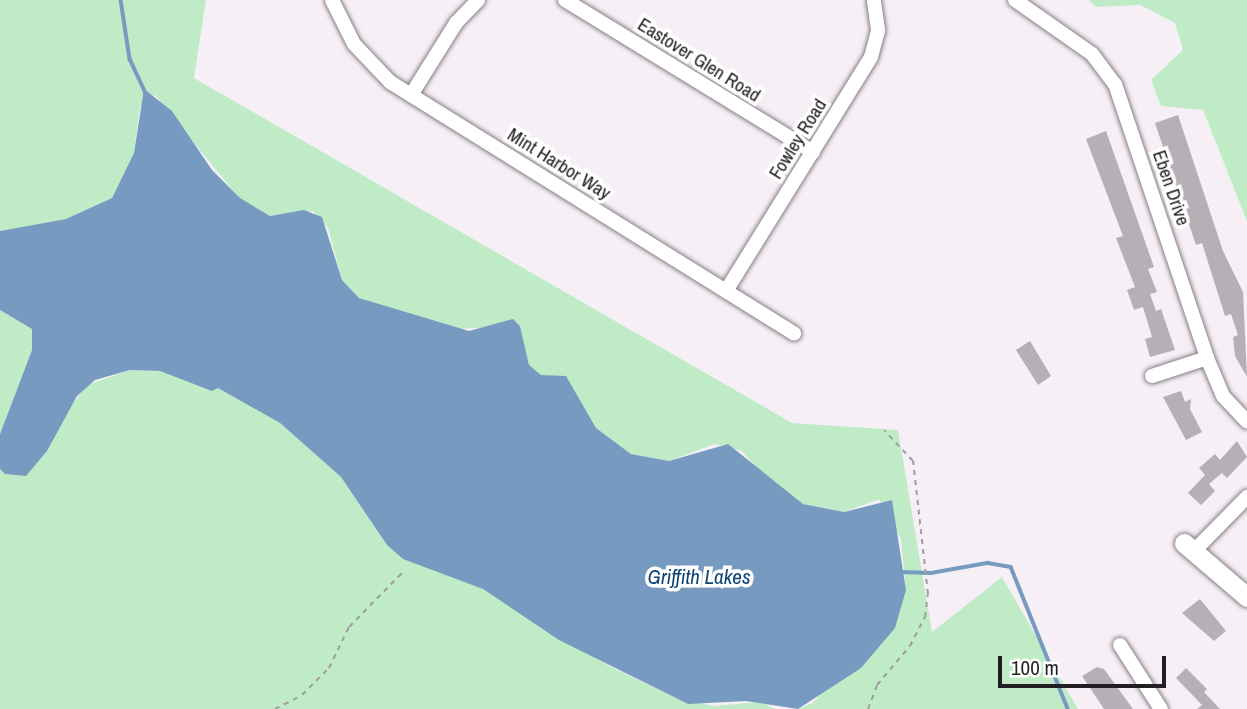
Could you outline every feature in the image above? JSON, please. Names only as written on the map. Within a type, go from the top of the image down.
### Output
[{"type":"street","name":"Mint Harbor Way","points":[[332,0],[362,55],[411,95],[794,333]]},
{"type":"street","points":[[411,95],[456,23],[478,0]]},
{"type":"street","name":"Eastover Glen Road","points":[[565,0],[813,152]]},
{"type":"street","name":"Fowley Road","points":[[726,291],[871,57],[878,30],[874,0]]},
{"type":"street","name":"Eben Drive","points":[[1015,0],[1092,54],[1115,83],[1207,358],[1223,396],[1247,422]]},
{"type":"street","points":[[1152,376],[1207,358]]},
{"type":"street","points":[[1247,497],[1190,546],[1247,597]]},
{"type":"street","points":[[1120,645],[1161,709]]},
{"type":"path","points":[[868,709],[877,685],[910,646],[925,617],[927,581],[914,461],[884,430]]},
{"type":"path","points":[[275,709],[302,695],[330,668],[349,627],[402,573]]},
{"type":"green space","points":[[0,0],[206,0],[194,78],[792,423],[898,430],[932,632],[1002,577],[1078,709],[798,709],[813,703],[906,590],[901,539],[879,499],[844,512],[803,504],[762,476],[742,451],[715,444],[669,461],[631,454],[596,428],[566,377],[541,375],[529,365],[520,326],[456,329],[359,298],[342,280],[328,228],[313,211],[270,216],[239,198],[155,95],[140,107],[134,153],[112,198],[66,219],[0,231]]},
{"type":"green space","points":[[1089,0],[1247,0],[1247,221],[1203,110],[1161,106],[1151,80],[1183,50],[1175,23],[1140,5],[1096,7]]},
{"type":"green space","points":[[0,310],[32,329],[32,350],[0,434]]},
{"type":"green space","points":[[130,370],[160,371],[218,388],[280,423],[341,477],[387,545],[483,589],[607,665],[675,698],[714,706],[759,702],[776,709],[0,709],[0,469],[5,474],[47,451],[64,415],[87,385]]},
{"type":"water","name":"Griffith Lakes","points":[[144,89],[172,111],[212,170],[240,198],[270,216],[304,210],[322,217],[342,280],[359,298],[469,331],[513,319],[520,326],[529,365],[541,375],[566,376],[596,428],[631,454],[669,461],[728,444],[803,504],[844,512],[892,500],[906,590],[895,628],[861,668],[798,709],[746,701],[688,704],[559,640],[483,589],[403,559],[387,545],[341,477],[280,423],[218,388],[212,391],[160,371],[130,370],[95,380],[77,396],[47,451],[26,476],[5,474],[0,469],[0,434],[32,350],[32,329],[0,310],[0,231],[66,219],[112,198],[134,153]]},
{"type":"building","points":[[1178,115],[1223,251],[1243,292],[1247,377],[1235,356],[1233,337],[1238,335],[1231,314],[1225,316],[1202,243],[1196,245],[1155,123]]},
{"type":"building","points":[[1106,131],[1154,267],[1148,269],[1157,292],[1150,294],[1156,311],[1161,309],[1175,350],[1150,357],[1145,339],[1152,337],[1143,307],[1134,310],[1127,290],[1135,287],[1116,238],[1123,236],[1086,139]]},
{"type":"building","points":[[1030,341],[1051,376],[1038,385],[1016,350]]},
{"type":"building","points":[[1181,391],[1185,402],[1191,399],[1190,409],[1202,432],[1186,440],[1163,397]]},
{"type":"building","points":[[1237,441],[1247,457],[1227,478],[1222,473],[1209,484],[1215,491],[1201,505],[1188,493],[1205,475],[1199,468],[1215,454],[1220,460]]},
{"type":"building","points":[[1200,599],[1226,631],[1214,641],[1182,613]]},
{"type":"building","points":[[1097,667],[1104,669],[1133,709],[1104,709],[1082,676]]},
{"type":"building","points":[[1186,668],[1207,689],[1204,692],[1220,709],[1197,709],[1202,705],[1176,678]]},
{"type":"waterway","points":[[121,0],[130,59],[146,93]]},
{"type":"waterway","points":[[902,572],[931,573],[988,563],[1011,567],[1068,709]]}]
